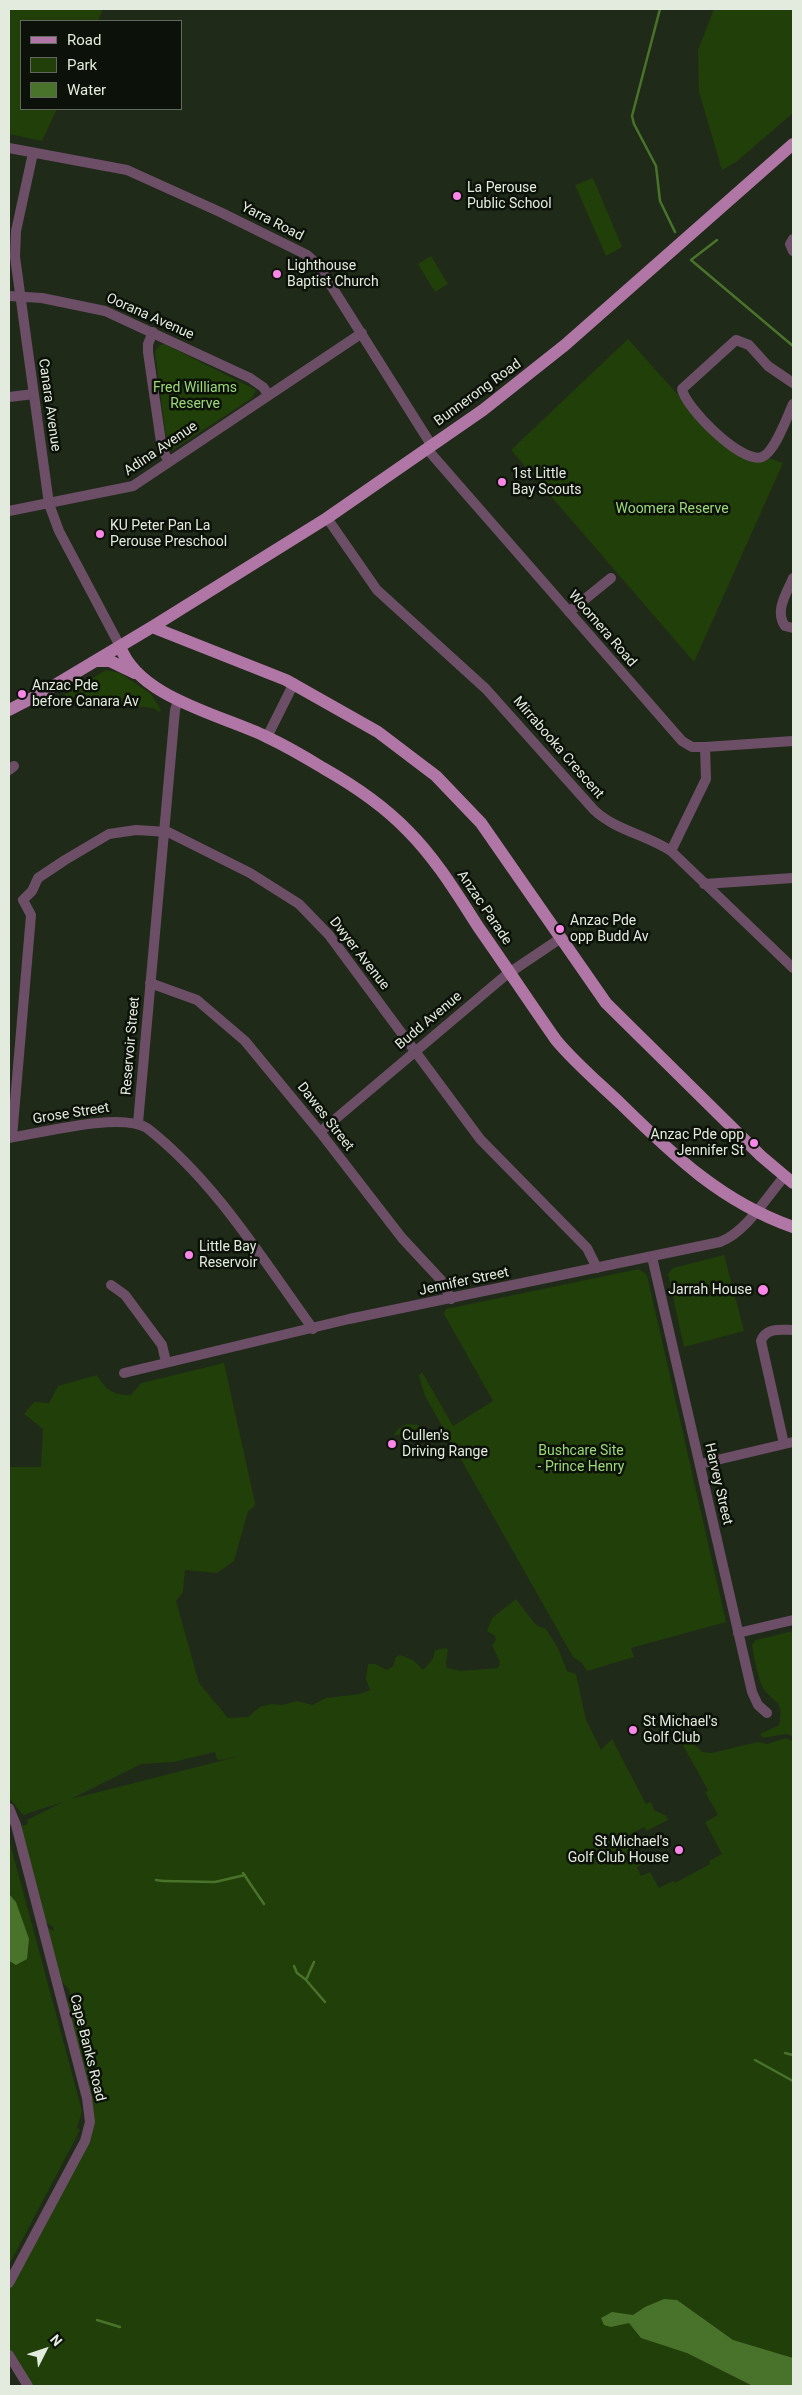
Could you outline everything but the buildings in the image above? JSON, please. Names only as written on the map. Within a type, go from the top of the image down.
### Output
[{"type":"main road","name":"Bunnerong Road","points":[[152,627],[327,518],[514,387],[565,345],[793,144]]},
{"type":"main road","points":[[9,710],[152,627],[182,641],[252,664],[294,684],[392,742],[452,791],[491,837],[612,1010],[789,1180]]},
{"type":"main road","name":"Anzac Parade","points":[[120,646],[124,656],[137,674],[178,701],[267,737],[332,773],[374,802],[405,828],[436,863],[556,1040],[576,1062],[689,1167],[722,1193],[755,1212],[793,1227]]},
{"type":"main road","points":[[95,661],[110,661],[137,674]]},
{"type":"street","name":"Yarra Road","points":[[9,148],[127,170],[220,212],[307,255],[317,264],[362,333],[430,447]]},
{"type":"street","name":"Canara Avenue","points":[[33,152],[16,231],[14,296],[34,394],[50,504],[59,531],[120,646]]},
{"type":"street","points":[[793,239],[790,244],[793,251]]},
{"type":"street","name":"Oorana Avenue","points":[[14,296],[93,306],[250,378],[268,394]]},
{"type":"street","points":[[153,332],[148,344],[148,352],[162,449],[169,462]]},
{"type":"street","name":"Adina Avenue","points":[[9,511],[133,486],[362,333]]},
{"type":"street","points":[[793,383],[768,366],[749,345],[736,340],[682,389],[687,399],[726,444],[756,458],[763,457],[771,450],[793,404]]},
{"type":"street","points":[[9,397],[34,394]]},
{"type":"street","name":"Woomera Road","points":[[430,447],[569,612],[682,741],[692,747],[793,741]]},
{"type":"street","name":"Mirrabooka Crescent","points":[[327,518],[377,590],[502,706],[594,810],[609,822],[649,839],[671,851],[793,968]]},
{"type":"street","points":[[569,612],[611,578]]},
{"type":"street","points":[[793,578],[781,609],[782,622],[785,626],[793,628]]},
{"type":"street","points":[[267,737],[294,684]]},
{"type":"street","name":"Reservoir Street","points":[[138,1123],[163,830],[175,710],[178,701]]},
{"type":"street","points":[[671,851],[706,779],[705,747]]},
{"type":"street","name":"Dwyer Avenue","points":[[11,1137],[31,915],[24,900],[32,891],[38,878],[93,842],[110,834],[136,830],[163,830],[197,844],[250,873],[299,904],[329,935],[364,980],[414,1053],[480,1139],[587,1248],[597,1268]]},
{"type":"street","points":[[704,884],[793,878]]},
{"type":"street","name":"Budd Avenue","points":[[320,1132],[510,973],[561,938]]},
{"type":"street","name":"Dawes Street","points":[[150,983],[197,1000],[222,1020],[266,1065],[402,1238],[441,1280],[451,1299]]},
{"type":"street","name":"Grose Street","points":[[11,1137],[114,1121],[138,1123]]},
{"type":"street","points":[[138,1123],[158,1136],[196,1175],[232,1219],[313,1329]]},
{"type":"street","name":"Jennifer Street","points":[[124,1373],[313,1329],[652,1257],[730,1238],[789,1180]]},
{"type":"street","name":"Harvey Street","points":[[652,1257],[754,1698],[767,1713]]},
{"type":"street","points":[[110,1285],[125,1295],[162,1345],[166,1362]]},
{"type":"street","points":[[700,1464],[788,1443],[761,1340],[764,1334],[769,1331],[793,1330]]},
{"type":"street","points":[[738,1633],[793,1620]]},
{"type":"street","name":"Cape Banks Road","points":[[9,1808],[16,1825],[87,2098],[90,2122],[85,2141],[9,2283]]},
{"type":"street","points":[[9,2355],[28,2386]]},
{"type":"green space","points":[[9,9],[103,9],[98,20],[20,20],[20,110],[57,110],[42,141],[9,134]]},
{"type":"green space","points":[[714,9],[793,9],[793,113],[736,162],[722,170],[699,92],[698,50]]},
{"type":"green space","points":[[593,178],[622,247],[606,256],[575,185]]},
{"type":"green space","points":[[431,256],[448,284],[435,292],[418,264]]},
{"type":"green space","name":"Woomera Reserve","points":[[628,339],[720,442],[783,463],[694,662],[511,450]]},
{"type":"green space","name":"Fred Williams Reserve","points":[[165,344],[256,390],[252,398],[173,450],[167,445],[155,352],[160,345]]},
{"type":"green space","points":[[106,670],[120,673],[151,694],[161,710],[159,712],[154,708],[57,699]]},
{"type":"green space","points":[[724,1255],[744,1331],[684,1347],[668,1274],[673,1268]]},
{"type":"green space","name":"Bushcare Site - Prince Henry","points":[[639,1269],[647,1275],[726,1622],[631,1648],[634,1657],[587,1671],[582,1663],[573,1657],[425,1396],[419,1376],[422,1372],[453,1426],[493,1401],[444,1314],[446,1309]]},
{"type":"green space","name":"St Michael's Golf Club","points":[[224,1363],[255,1503],[254,1507],[248,1511],[234,1561],[217,1573],[185,1570],[183,1592],[176,1601],[199,1683],[228,1718],[248,1717],[260,1707],[271,1704],[282,1705],[297,1701],[312,1705],[326,1698],[360,1694],[370,1690],[366,1679],[368,1664],[375,1664],[387,1670],[393,1666],[396,1657],[400,1655],[413,1660],[423,1670],[433,1659],[435,1650],[446,1648],[448,1650],[447,1668],[461,1671],[498,1668],[500,1662],[492,1645],[496,1640],[495,1636],[487,1631],[492,1618],[516,1599],[536,1625],[546,1629],[558,1648],[567,1671],[576,1674],[586,1720],[601,1750],[612,1739],[646,1804],[651,1802],[654,1810],[665,1815],[668,1820],[646,1831],[644,1827],[627,1836],[632,1845],[635,1843],[645,1863],[637,1867],[641,1876],[650,1872],[659,1888],[673,1881],[675,1883],[710,1864],[709,1861],[722,1854],[705,1822],[718,1815],[705,1792],[708,1790],[680,1740],[688,1738],[702,1752],[711,1753],[758,1742],[767,1744],[786,1738],[793,1741],[793,2386],[31,2386],[9,2348],[9,2291],[91,2134],[66,2007],[70,1994],[69,1989],[62,1982],[46,1927],[54,1931],[53,1927],[44,1921],[21,1826],[28,1824],[27,1820],[63,1802],[23,1815],[9,1798],[9,1467],[41,1467],[43,1429],[24,1414],[34,1402],[49,1403],[58,1386],[97,1375],[111,1391],[131,1395],[141,1383]],"holes":[[[215,1752],[217,1759],[221,1760],[240,1756],[71,1799],[141,1764],[174,1762]]]},
{"type":"green space","points":[[407,1424],[418,1425],[422,1431],[421,1434],[415,1431],[393,1436],[398,1429]]},
{"type":"green space","points":[[793,1631],[793,1736],[786,1734],[763,1738],[760,1734],[779,1725],[781,1716],[776,1701],[764,1690],[761,1684],[752,1645],[756,1640]]},
{"type":"green space","points":[[9,1839],[82,2111],[77,2128],[80,2130],[9,2265]]},
{"type":"water","points":[[9,1894],[16,1902],[29,1939],[27,1959],[16,1965],[9,1961]]},
{"type":"water","points":[[664,2299],[677,2300],[733,2340],[793,2358],[793,2386],[753,2386],[687,2353],[641,2338],[629,2323],[611,2327],[604,2325],[601,2318],[612,2312],[633,2315],[645,2307]]},
{"type":"waterway","points":[[660,9],[632,116],[634,124],[656,166],[660,201],[675,232]]},
{"type":"waterway","points":[[717,240],[691,260],[793,346]]},
{"type":"waterway","points":[[243,1873],[264,1904]]},
{"type":"waterway","points":[[164,1881],[215,1882],[245,1875]]},
{"type":"waterway","points":[[156,1880],[163,1881]]},
{"type":"waterway","points":[[314,1962],[306,1980],[325,2002]]},
{"type":"waterway","points":[[294,1966],[297,1973],[305,1979]]},
{"type":"waterway","points":[[785,2053],[793,2055]]},
{"type":"waterway","points":[[755,2060],[793,2081]]},
{"type":"waterway","points":[[97,2320],[120,2327]]},
{"type":"place","name":"La Perouse Public School","points":[[457,196]]},
{"type":"place","name":"Lighthouse Baptist Church","points":[[277,274]]},
{"type":"place","name":"1st Little Bay Scouts","points":[[502,482]]},
{"type":"place","name":"KU Peter Pan La Perouse Preschool","points":[[100,534]]},
{"type":"place","name":"Anzac Pde before Canara Av","points":[[22,694]]},
{"type":"place","name":"Anzac Pde opp Budd Av","points":[[560,929]]},
{"type":"place","name":"Anzac Pde opp Jennifer St","points":[[754,1143]]},
{"type":"place","name":"Little Bay Reservoir","points":[[189,1255]]},
{"type":"place","name":"Jarrah House","points":[[763,1290]]},
{"type":"place","name":"Cullen's Driving Range","points":[[392,1444]]},
{"type":"place","name":"St Michael's Golf Club","points":[[633,1730]]},
{"type":"place","name":"St Michael's Golf Club House","points":[[679,1850]]}]
